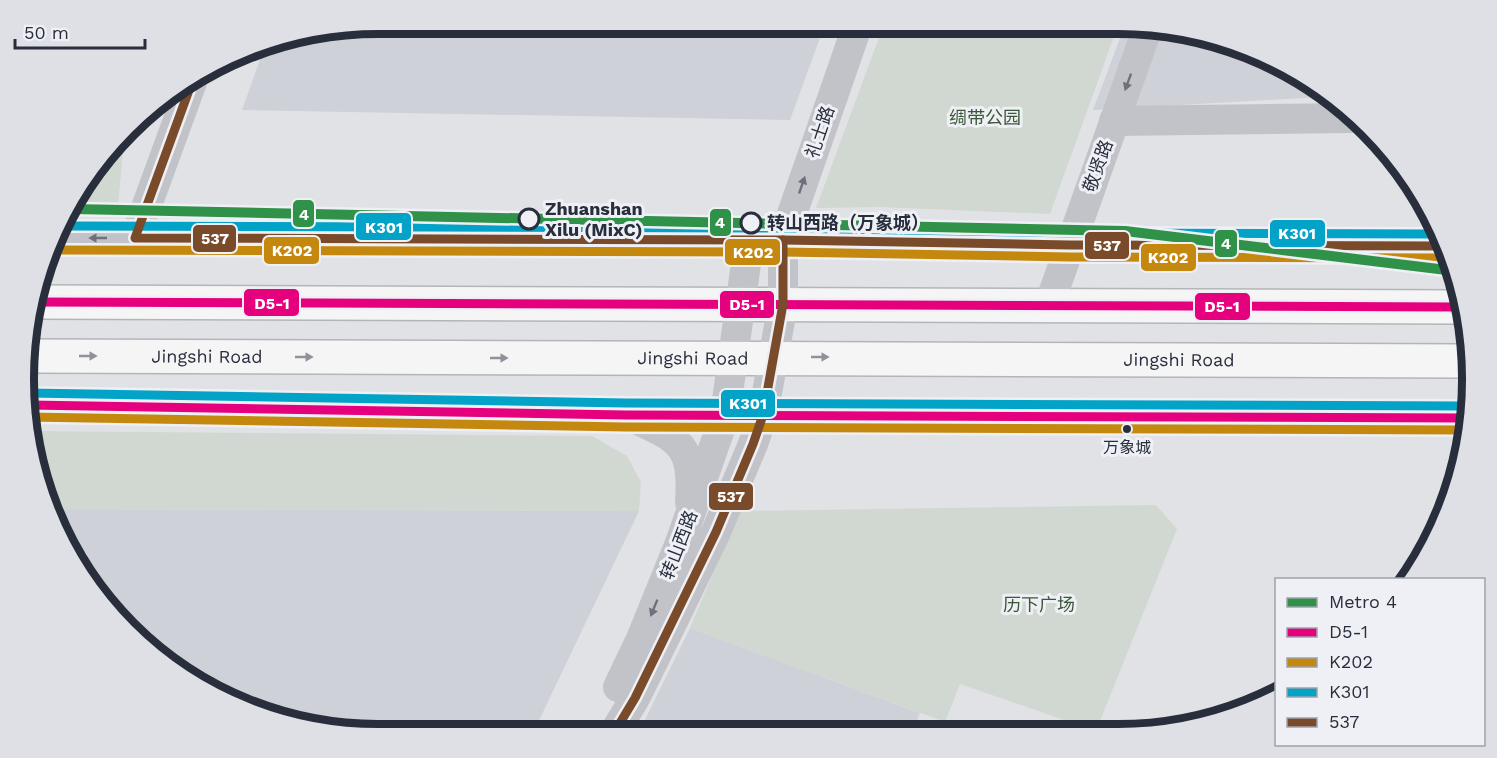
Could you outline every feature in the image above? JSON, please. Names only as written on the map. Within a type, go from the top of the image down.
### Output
[{"type":"highway","points":[[43,302],[1455,307]]},
{"type":"highway","name":"Jingshi Road","points":[[35,356],[1462,361]]},
{"type":"main road","name":"礼士路","points":[[783,240],[855,34]]},
{"type":"main road","name":"敬贤路","points":[[1049,305],[1145,35]]},
{"type":"main road","points":[[135,238],[188,93]]},
{"type":"main road","points":[[1114,121],[1343,118]]},
{"type":"main road","points":[[65,238],[749,242],[783,240],[1070,245],[1436,246]]},
{"type":"main road","name":"转山西路","points":[[619,724],[640,688],[716,532],[763,415],[783,304],[783,240]]},
{"type":"main road","name":"转山西路","points":[[600,724],[641,639],[689,518],[725,415],[749,242]]},
{"type":"main road","points":[[35,405],[626,415],[1461,418]]},
{"type":"main road","points":[[626,415],[663,431],[684,449],[692,477],[689,518]]},
{"type":"shaded area","points":[[379,34],[821,34],[790,120],[242,110],[262,55],[290,46],[334,37]]},
{"type":"shaded area","points":[[1122,34],[1163,37],[1229,53],[1270,70],[1315,97],[1093,110]]},
{"type":"shaded area","points":[[60,509],[639,511],[537,724],[379,724],[334,721],[290,712],[227,688],[188,665],[135,623],[106,589],[81,551]]},
{"type":"shaded area","points":[[690,628],[920,713],[916,724],[643,724]]},
{"type":"green space","name":"绸带公园","points":[[880,34],[1115,34],[1050,214],[880,207],[816,208]]},
{"type":"green space","points":[[123,148],[118,206],[81,207],[106,169]]},
{"type":"green space","points":[[38,431],[592,436],[627,456],[641,482],[639,511],[60,509],[46,468]]},
{"type":"green space","name":"历下广场","points":[[1156,505],[1177,529],[1099,724],[1076,724],[960,684],[945,722],[690,628],[739,511]]},
{"type":"metro line","name":"4","points":[[80,209],[1125,231],[1445,270]]},
{"type":"transit line","name":"537","points":[[188,93],[135,238],[783,240],[1070,245],[1436,246]]},
{"type":"transit line","name":"K301","points":[[71,226],[783,228],[1070,233],[1430,234]]},
{"type":"transit line","name":"537","points":[[619,724],[635,698],[716,532],[763,415],[783,304],[783,240]]},
{"type":"transit line","name":"K202","points":[[61,250],[783,252],[1070,257],[1440,258]]},
{"type":"transit line","name":"D5-1","points":[[43,302],[1455,307]]},
{"type":"transit line","name":"K301","points":[[35,393],[626,403],[1462,406]]},
{"type":"transit line","name":"D5-1","points":[[35,405],[626,415],[1461,418]]},
{"type":"transit line","name":"K202","points":[[36,417],[626,427],[1459,430]]},
{"type":"place","name":"Zhuanshan Xilu (MixC)","points":[[529,219]]},
{"type":"place","name":"转山西路（万象城）","points":[[751,223]]},
{"type":"place","name":"万象城","points":[[1127,429]]}]
